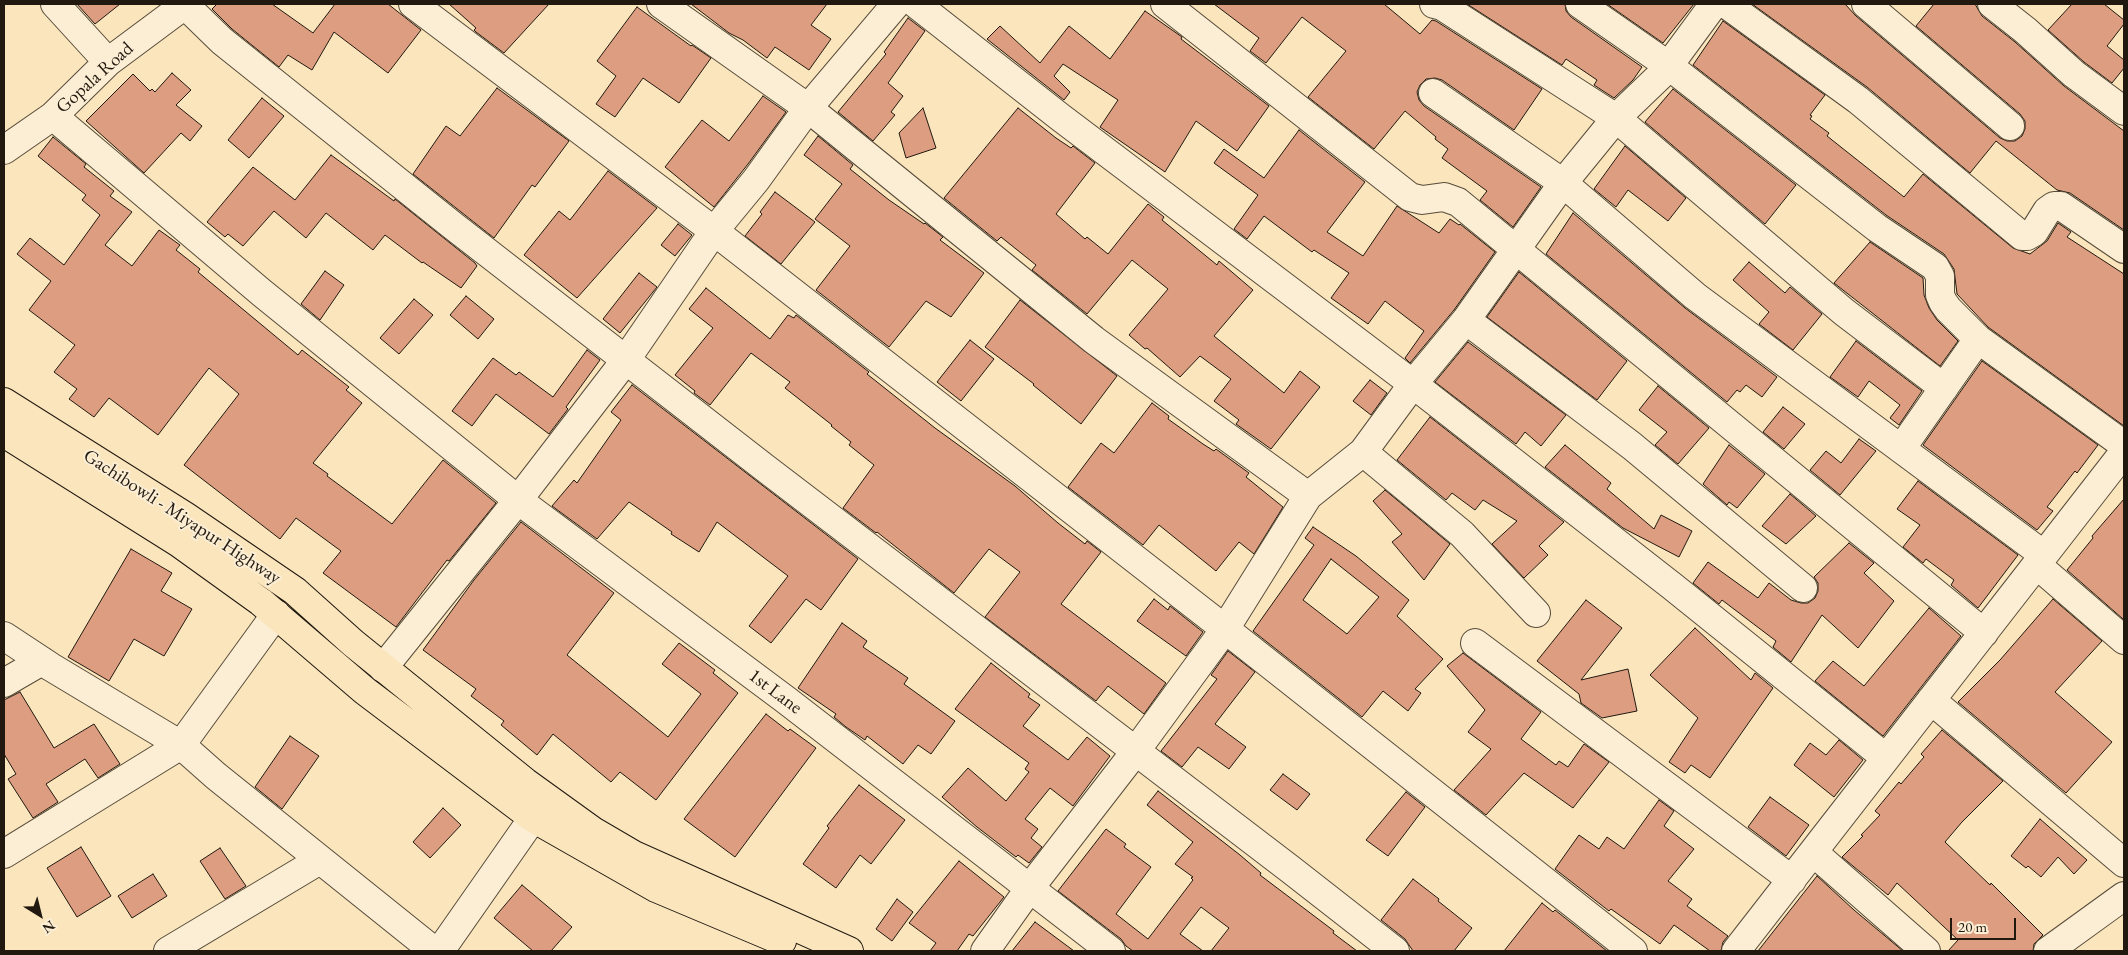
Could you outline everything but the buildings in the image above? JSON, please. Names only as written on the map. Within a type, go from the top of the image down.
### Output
[{"type":"main road","name":"Gachibowli - Miyapur Highway","points":[[4,402],[185,516],[295,591],[383,668],[540,793],[646,871]]},
{"type":"main road","name":"Gachibowli - Miyapur Highway","points":[[4,433],[179,543],[276,614],[373,697],[506,800],[533,818],[646,871]]},
{"type":"main road","points":[[646,871],[656,888],[806,951]]},
{"type":"main road","points":[[646,871],[849,951]]},
{"type":"street","points":[[55,4],[108,62]]},
{"type":"street","points":[[185,4],[229,47],[625,361],[1298,875],[1394,951]]},
{"type":"street","name":"Gopala Road","points":[[4,150],[53,116],[108,62],[185,4]]},
{"type":"street","points":[[413,4],[714,231],[1225,629],[1633,951]]},
{"type":"street","points":[[661,4],[808,108],[1094,340],[1308,496]]},
{"type":"street","points":[[383,668],[518,500],[625,361],[714,231],[756,180],[808,108],[896,4]]},
{"type":"street","points":[[916,4],[1060,117],[1413,384],[1672,586],[1886,758]]},
{"type":"street","points":[[1165,4],[1410,197],[1422,200],[1444,197],[1458,202],[1515,251],[1984,633]]},
{"type":"street","points":[[1434,4],[1442,6],[1616,118],[1844,312],[1944,388]]},
{"type":"street","points":[[1580,4],[1669,66],[1877,228],[1934,267],[1940,276],[1940,295],[1943,302],[1978,339],[2124,445]]},
{"type":"street","points":[[985,951],[1225,629],[1308,496],[1362,452],[1413,384],[1466,320],[1563,183],[1616,118],[1669,66],[1714,4]]},
{"type":"street","points":[[1726,4],[1858,100],[2022,236],[2027,236],[2034,232],[2047,211],[2054,206],[2061,206],[2124,249]]},
{"type":"street","points":[[1866,4],[2010,126]]},
{"type":"street","points":[[1992,4],[2025,30],[2074,74],[2124,111]]},
{"type":"street","points":[[1433,93],[1563,183],[1695,296],[1901,449],[2040,560],[2124,640]]},
{"type":"street","name":"1st Lane","points":[[53,116],[262,293],[518,500],[778,694],[1112,951]]},
{"type":"street","points":[[1466,320],[1632,446],[1803,588]]},
{"type":"street","points":[[1901,449],[1978,339]]},
{"type":"street","points":[[1362,452],[1462,534],[1536,613]]},
{"type":"street","points":[[1736,951],[2124,452]]},
{"type":"street","points":[[4,854],[182,745],[276,614]]},
{"type":"street","points":[[4,636],[182,745],[216,776],[434,951]]},
{"type":"street","points":[[1474,643],[1792,880]]},
{"type":"street","points":[[4,683],[42,661]]},
{"type":"street","points":[[1931,700],[2124,863]]},
{"type":"street","points":[[440,951],[533,818]]},
{"type":"street","points":[[1814,852],[1926,951]]},
{"type":"street","points":[[168,951],[320,860]]},
{"type":"street","points":[[2048,951],[2124,896]]}]
